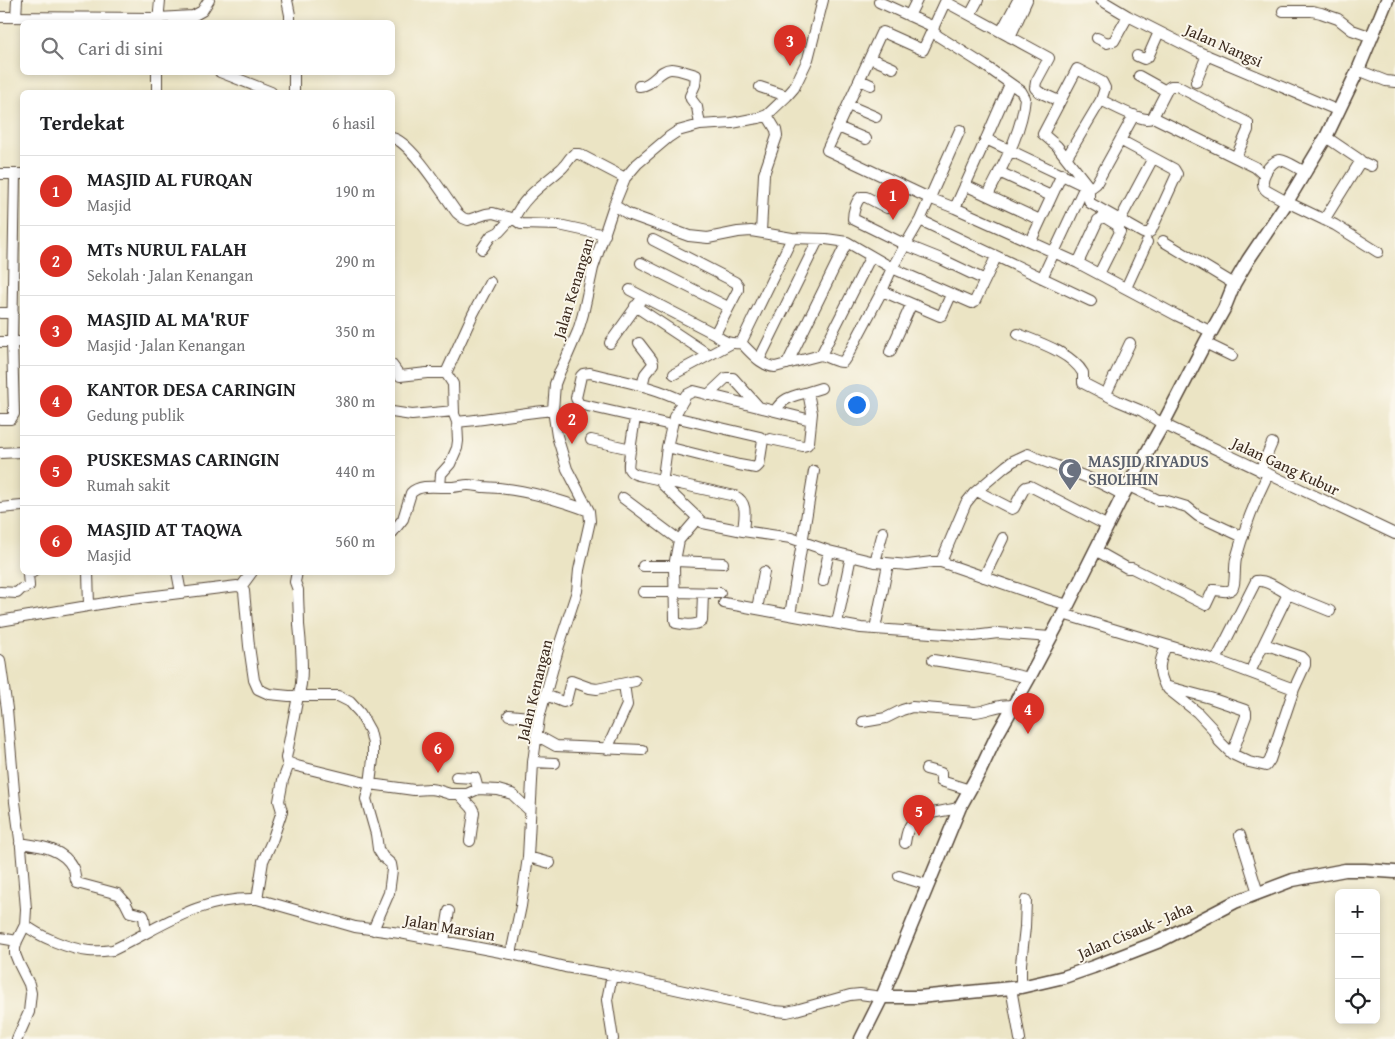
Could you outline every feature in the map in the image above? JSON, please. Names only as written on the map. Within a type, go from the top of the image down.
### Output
[{"type":"main road","points":[[861,1039],[882,997],[960,807],[1126,490],[1164,424],[1224,309],[1234,284],[1306,172],[1326,137],[1358,70],[1386,0]]},
{"type":"main road","name":"Jalan Cisauk - Jaha","points":[[882,997],[919,997],[1016,987],[1064,977],[1160,941],[1235,902],[1293,880],[1345,870],[1395,872]]},
{"type":"street","points":[[16,17],[18,0]]},
{"type":"street","points":[[158,20],[160,0]]},
{"type":"street","points":[[0,17],[158,20],[198,14],[204,10],[209,0]]},
{"type":"street","points":[[287,0],[290,20]]},
{"type":"street","name":"Jalan Kenangan","points":[[511,954],[522,906],[525,867],[528,857],[533,762],[539,718],[577,591],[579,570],[590,521],[589,511],[567,469],[557,436],[553,410],[555,384],[578,331],[593,268],[625,178],[637,164],[678,131],[700,125],[732,123],[759,118],[767,114],[794,88],[808,59],[823,0]]},
{"type":"street","points":[[909,16],[917,0]]},
{"type":"street","points":[[970,15],[978,0]]},
{"type":"street","points":[[1006,35],[1018,0]]},
{"type":"street","points":[[1006,35],[1027,0]]},
{"type":"street","name":"Jalan Nangsi","points":[[1101,0],[1128,16],[1207,55],[1339,111]]},
{"type":"street","points":[[1059,102],[1035,88],[1036,82],[1049,58],[946,1],[922,50],[882,32],[827,150],[929,198],[1078,263],[1176,315],[1209,337],[1232,356]]},
{"type":"street","points":[[879,2],[933,28],[938,36],[1021,91],[1025,98],[1022,118],[1010,150],[988,195]]},
{"type":"street","points":[[1284,12],[1312,11],[1321,13],[1338,19],[1352,30],[1372,37]]},
{"type":"street","points":[[1097,38],[1107,43],[1114,41],[1128,16]]},
{"type":"street","points":[[1137,56],[1144,59],[1148,57],[1159,32]]},
{"type":"street","points":[[1196,82],[1207,55]]},
{"type":"street","points":[[870,58],[893,68]]},
{"type":"street","points":[[639,86],[644,86],[670,69],[696,75],[695,85],[690,96],[697,107],[700,125]]},
{"type":"street","points":[[1067,158],[1101,100],[1105,88],[1103,84],[1076,70],[1043,134],[1057,146],[1087,186],[1090,204],[1143,233],[1148,233],[1151,231],[1177,174],[1174,169],[1120,140]]},
{"type":"street","points":[[1358,70],[1386,81],[1395,82]]},
{"type":"street","points":[[157,75],[157,90]]},
{"type":"street","points":[[228,75],[266,90]]},
{"type":"street","points":[[294,75],[294,90]]},
{"type":"street","points":[[1139,76],[1166,91]]},
{"type":"street","points":[[860,80],[871,85]]},
{"type":"street","points":[[954,208],[1010,84]]},
{"type":"street","points":[[1101,100],[1147,119],[1153,116],[1170,86],[1177,86],[1248,123],[1248,130],[1236,157]]},
{"type":"street","points":[[760,87],[787,96]]},
{"type":"street","points":[[848,105],[876,117]]},
{"type":"street","points":[[761,232],[764,174],[777,136],[776,130],[767,114]]},
{"type":"street","points":[[986,140],[1087,186],[1096,184],[1134,115]]},
{"type":"street","points":[[1153,116],[1255,167],[1264,175]]},
{"type":"street","points":[[838,127],[866,139]]},
{"type":"street","points":[[630,290],[715,334],[717,337],[736,343],[768,366],[787,364],[821,355],[836,362],[843,362],[882,291],[892,268],[920,220],[960,130]]},
{"type":"street","points":[[1326,137],[1360,161],[1371,166]]},
{"type":"street","points":[[395,138],[398,139],[414,154],[457,213],[463,218],[468,220],[493,213],[513,219],[521,224],[559,225],[604,235]]},
{"type":"street","points":[[482,249],[491,236],[499,232],[513,219],[531,195],[546,180],[564,167],[574,154],[579,154],[625,178]]},
{"type":"street","points":[[1120,220],[1153,158]]},
{"type":"street","points":[[1306,172],[1277,160],[1264,175],[1263,185],[1265,189],[1287,202],[1335,225],[1378,252]]},
{"type":"street","points":[[1324,220],[1360,161]]},
{"type":"street","points":[[999,172],[1051,196]]},
{"type":"street","points":[[0,174],[19,174],[18,259],[13,312],[17,342],[14,414],[11,419],[0,419]]},
{"type":"street","points":[[1030,242],[1062,174]]},
{"type":"street","points":[[965,185],[1040,220]]},
{"type":"street","points":[[1042,278],[1087,186]]},
{"type":"street","points":[[887,208],[866,197],[861,197],[858,199],[853,219],[985,280]]},
{"type":"street","points":[[614,205],[628,214],[689,236],[708,238],[738,232],[761,232],[792,238],[847,242],[892,268],[972,303],[975,301],[996,257]]},
{"type":"street","points":[[1078,263],[1098,220],[1104,218],[1118,225],[1120,232],[1099,274]]},
{"type":"street","points":[[920,220],[1092,301]]},
{"type":"street","points":[[674,374],[736,343],[792,238]]},
{"type":"street","points":[[653,240],[737,283],[739,286],[715,334]]},
{"type":"street","points":[[760,360],[827,240]]},
{"type":"street","points":[[1163,241],[1234,284]]},
{"type":"street","points":[[787,364],[847,242]]},
{"type":"street","points":[[1126,288],[1147,242]]},
{"type":"street","points":[[821,355],[871,256]]},
{"type":"street","points":[[641,263],[728,307]]},
{"type":"street","points":[[446,373],[490,282]]},
{"type":"street","points":[[882,291],[911,305],[941,316],[951,295]]},
{"type":"street","points":[[610,343],[643,296]]},
{"type":"street","points":[[890,352],[911,305]]},
{"type":"street","points":[[635,306],[709,355]]},
{"type":"street","points":[[0,312],[13,312]]},
{"type":"street","name":"Jalan Gang Kubur","points":[[1018,334],[1050,347],[1072,360],[1083,373],[1084,383],[1142,411],[1164,424],[1395,534]]},
{"type":"street","points":[[0,342],[17,342]]},
{"type":"street","points":[[639,343],[653,364],[645,374],[642,386]]},
{"type":"street","points":[[1106,394],[1130,343]]},
{"type":"street","points":[[395,369],[400,376],[446,373]]},
{"type":"street","points":[[440,486],[441,474],[450,464],[458,441],[452,384],[446,373]]},
{"type":"street","points":[[667,447],[756,468],[759,465],[763,440],[760,437],[673,421],[635,418],[579,404],[576,394],[581,376],[586,373],[667,392],[683,401]]},
{"type":"street","points":[[708,395],[726,378],[733,378],[758,406]]},
{"type":"street","points":[[775,411],[783,400],[821,388]]},
{"type":"street","points":[[812,420],[691,392],[686,395],[673,421],[662,484],[697,519],[708,525],[783,536],[829,551],[875,562],[908,565],[941,562],[1051,600],[1065,609],[1129,633],[1216,660],[1294,689]]},
{"type":"street","points":[[770,440],[794,445],[807,445],[812,420],[808,392]]},
{"type":"street","points":[[457,422],[553,410]]},
{"type":"street","points":[[395,412],[412,415],[454,411]]},
{"type":"street","points":[[635,418],[627,463],[631,472],[735,496],[743,502],[744,506],[743,531]]},
{"type":"street","points":[[591,440],[631,449]]},
{"type":"street","points":[[1096,550],[1127,568],[1132,568],[1206,605],[1213,590],[1227,591],[1232,589],[1235,583],[1234,571],[1236,562],[1272,443]]},
{"type":"street","points":[[3,450],[20,452]]},
{"type":"street","points":[[941,562],[966,503],[977,491],[1013,461],[1028,454],[1103,484],[1187,507],[1198,516],[1243,537]]},
{"type":"street","points":[[790,615],[814,471]]},
{"type":"street","points":[[395,529],[403,519],[411,493],[414,490],[440,486],[494,486],[527,491],[589,511]]},
{"type":"street","points":[[977,491],[1011,509],[1014,508],[1024,489],[1030,486],[1108,526]]},
{"type":"street","points":[[623,498],[679,540]]},
{"type":"street","points":[[0,508],[20,506]]},
{"type":"street","points":[[697,519],[679,540],[674,563],[676,623],[697,624],[702,621],[703,593]]},
{"type":"street","points":[[875,562],[882,532]]},
{"type":"street","points":[[984,577],[1003,538]]},
{"type":"street","points":[[823,580],[829,551]]},
{"type":"street","points":[[836,623],[851,556]]},
{"type":"street","points":[[643,566],[674,563],[723,563]]},
{"type":"street","points":[[875,629],[888,564]]},
{"type":"street","points":[[757,609],[764,572]]},
{"type":"street","points":[[0,592],[17,593],[21,589],[28,587],[28,575]]},
{"type":"street","points":[[88,575],[89,605]]},
{"type":"street","points":[[177,575],[180,593]]},
{"type":"street","points":[[241,587],[250,575]]},
{"type":"street","points":[[257,899],[263,860],[272,842],[282,811],[279,801],[283,780],[289,764],[286,758],[301,689],[302,655],[298,590],[295,582],[296,575]]},
{"type":"street","points":[[1216,660],[1258,580],[1330,611]]},
{"type":"street","points":[[0,621],[89,605],[241,587]]},
{"type":"street","points":[[241,587],[244,591],[249,646],[257,687],[260,691],[269,694],[298,696],[338,696],[350,702],[370,731],[373,744],[370,784],[366,799],[376,834],[378,849],[391,864],[392,870],[389,893],[372,930]]},
{"type":"street","points":[[643,592],[720,593]]},
{"type":"street","points":[[1250,672],[1288,594]]},
{"type":"street","points":[[724,603],[861,628],[974,636],[998,633],[1051,636]]},
{"type":"street","points":[[1166,646],[1159,665],[1165,686],[1197,712],[1212,728],[1220,742],[1232,754],[1238,758],[1266,766],[1294,689],[1306,662],[1304,658],[1264,644]]},
{"type":"street","points":[[0,660],[5,692],[26,909],[25,925],[15,948],[19,964],[29,984],[31,993],[29,1012],[16,1039]]},
{"type":"street","points":[[933,660],[1029,678]]},
{"type":"street","points":[[546,695],[562,702],[566,701],[571,681],[597,689],[636,681]]},
{"type":"street","points":[[607,749],[626,705],[624,684]]},
{"type":"street","points":[[1165,686],[1210,698],[1246,711],[1246,716],[1232,754]]},
{"type":"street","points":[[862,722],[886,718],[912,707],[975,712],[997,706],[1014,706]]},
{"type":"street","points":[[509,715],[539,718]]},
{"type":"street","points":[[536,735],[556,746],[642,750]]},
{"type":"street","points":[[533,762],[555,763]]},
{"type":"street","points":[[289,764],[370,784],[414,790],[437,790],[450,794],[467,794],[478,789],[498,790],[512,794],[530,811]]},
{"type":"street","points":[[926,769],[941,773],[941,781],[970,790]]},
{"type":"street","points":[[456,777],[473,778],[476,780],[478,789]]},
{"type":"street","points":[[459,794],[474,812],[470,841]]},
{"type":"street","points":[[905,843],[909,826],[916,820],[936,812],[960,807]]},
{"type":"street","points":[[1240,835],[1258,893]]},
{"type":"street","points":[[20,843],[58,851],[68,858],[75,870],[77,883],[118,894],[130,912],[144,917],[146,933]]},
{"type":"street","points":[[528,857],[550,863]]},
{"type":"street","points":[[899,876],[928,884]]},
{"type":"street","name":"Jalan Marsian","points":[[25,925],[31,930],[71,948],[91,951],[112,950],[200,906],[244,898],[257,899],[355,927],[400,933],[511,954],[780,1012],[796,1010],[850,995],[860,994],[882,997]]},
{"type":"street","points":[[1020,1039],[1016,987],[1021,964],[1026,900]]},
{"type":"street","points":[[444,941],[450,911]]},
{"type":"street","points":[[0,938],[17,941]]},
{"type":"street","points":[[612,975],[607,1000],[613,1039]]},
{"type":"place","name":"MASJID AL MA'RUF","points":[[790,66]]},
{"type":"place","name":"MASJID AL FURQAN","points":[[893,220]]},
{"type":"place","name":"MTs NURUL FALAH","points":[[572,444]]},
{"type":"place","name":"MASJID RIYADUS SHOLIHIN","points":[[1070,491]]},
{"type":"place","name":"KANTOR DESA CARINGIN","points":[[1028,734]]},
{"type":"place","name":"MASJID AT TAQWA","points":[[438,773]]},
{"type":"place","name":"PUSKESMAS CARINGIN","points":[[919,836]]}]
